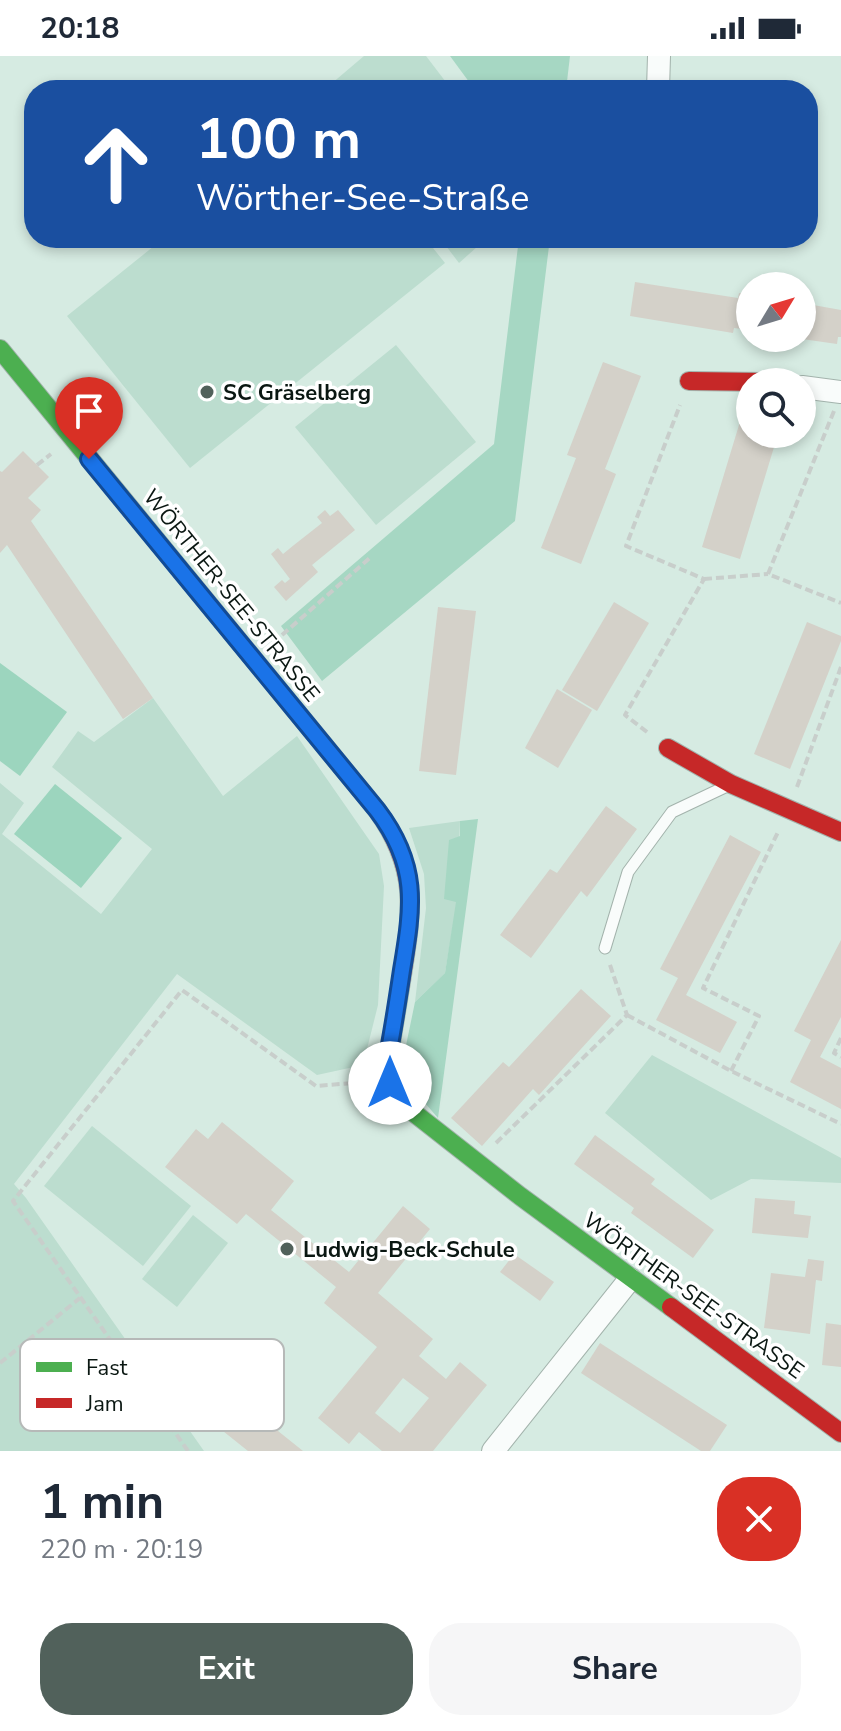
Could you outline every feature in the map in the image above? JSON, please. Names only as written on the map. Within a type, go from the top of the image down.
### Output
[{"type":"street","points":[[658,80],[659,56]]},
{"type":"street","name":"WÖRTHER-SEE-STRASSE","points":[[0,349],[389,825],[398,840],[410,880],[411,919],[387,1067],[396,1094],[409,1109],[520,1196],[841,1433]]},
{"type":"street","points":[[689,381],[736,382]]},
{"type":"street","points":[[816,392],[838,400]]},
{"type":"street","points":[[668,748],[731,784],[841,832]]},
{"type":"street","points":[[493,1451],[630,1279]]},
{"type":"lane","points":[[605,948],[628,872],[672,812],[731,784]]},
{"type":"path","points":[[689,381],[626,546],[704,579],[768,574],[841,603]]},
{"type":"path","points":[[768,574],[838,400]]},
{"type":"path","points":[[253,661],[372,556]]},
{"type":"path","points":[[668,748],[625,715],[704,579]]},
{"type":"path","points":[[731,1071],[759,1016],[703,988],[789,811],[841,667]]},
{"type":"path","points":[[605,948],[627,1015],[731,1071],[841,1124]]},
{"type":"path","points":[[109,1339],[13,1201],[182,990],[316,1086],[372,1082],[396,1094]]},
{"type":"path","points":[[476,1162],[627,1015]]},
{"type":"path","points":[[841,1038],[834,1053],[841,1057]]},
{"type":"path","points":[[30,1339],[80,1298]]},
{"type":"path","points":[[0,1363],[20,1347]]},
{"type":"path","points":[[174,1431],[188,1451]]},
{"type":"shaded area","points":[[364,56],[426,56],[444,80],[336,80]]},
{"type":"shaded area","points":[[450,56],[570,56],[567,80],[468,80]]},
{"type":"shaded area","name":"SC Gräselberg","points":[[152,248],[433,248],[445,263],[190,468],[67,316]]},
{"type":"shaded area","points":[[448,248],[476,248],[459,263]]},
{"type":"shaded area","points":[[518,248],[549,248],[515,521],[322,681],[281,626],[494,444]]},
{"type":"shaded area","points":[[396,345],[476,442],[376,525],[295,427]]},
{"type":"shaded area","points":[[0,663],[67,712],[20,776],[0,761]]},
{"type":"shaded area","points":[[153,698],[223,796],[297,736],[379,854],[384,886],[378,1005],[363,1065],[317,1075],[177,974],[14,1184],[125,1339],[20,1339],[20,1431],[190,1431],[204,1451],[0,1451],[0,783],[24,803],[2,834],[101,914],[152,849],[52,767],[78,731],[94,742]]},
{"type":"shaded area","points":[[55,784],[122,838],[81,888],[14,834]]},
{"type":"shaded area","points":[[478,819],[438,1118],[404,1079],[403,1060],[415,1002],[445,973],[456,902],[444,899],[449,840],[460,836],[460,821]]},
{"type":"shaded area","points":[[460,821],[457,901],[445,973],[415,1002],[426,908],[424,874],[409,828]]},
{"type":"shaded area","points":[[652,1055],[841,1158],[841,1183],[751,1179],[711,1200],[605,1113]]},
{"type":"shaded area","points":[[92,1126],[191,1206],[143,1266],[44,1186]]},
{"type":"shaded area","points":[[193,1215],[228,1243],[177,1307],[142,1279]]},
{"type":"building","points":[[635,282],[736,298],[736,328],[733,333],[630,316]]},
{"type":"building","points":[[816,306],[841,310],[841,337],[838,337],[837,344],[816,341]]},
{"type":"building","points":[[603,362],[641,376],[605,469],[616,474],[581,564],[541,548],[576,458],[567,455]]},
{"type":"building","points":[[736,435],[736,448],[774,448],[740,559],[702,547]]},
{"type":"building","points":[[23,451],[49,477],[28,498],[41,510],[31,521],[153,698],[123,719],[7,545],[0,553],[0,471]]},
{"type":"building","points":[[325,510],[330,516],[338,510],[355,530],[312,565],[318,572],[286,601],[274,587],[282,580],[285,583],[290,579],[271,554],[278,548],[283,554],[322,523],[317,517]]},
{"type":"building","points":[[614,602],[649,623],[597,711],[562,690]]},
{"type":"building","points":[[438,607],[476,611],[456,775],[419,771]]},
{"type":"building","points":[[807,622],[841,636],[841,641],[790,769],[754,754]]},
{"type":"building","points":[[557,689],[592,710],[558,768],[525,748]]},
{"type":"building","points":[[606,806],[637,829],[587,897],[581,891],[531,958],[500,935],[550,869],[557,873]]},
{"type":"building","points":[[730,835],[761,852],[686,995],[737,1022],[720,1053],[656,1020],[678,978],[660,969]]},
{"type":"building","points":[[841,940],[841,1017],[820,1057],[841,1068],[841,1109],[790,1082],[811,1040],[794,1031]]},
{"type":"building","points":[[581,989],[611,1016],[539,1095],[533,1089],[482,1146],[451,1118],[503,1062],[509,1067]]},
{"type":"building","points":[[222,1122],[294,1181],[271,1210],[349,1272],[403,1206],[430,1229],[378,1293],[433,1339],[419,1356],[446,1379],[460,1362],[487,1385],[433,1451],[382,1451],[359,1432],[349,1444],[318,1418],[377,1347],[324,1303],[336,1287],[246,1214],[237,1224],[165,1167],[196,1129],[208,1139]],"holes":[[[403,1378],[429,1398],[400,1433],[375,1413]]]},
{"type":"building","points":[[595,1135],[655,1179],[651,1184],[714,1230],[693,1258],[631,1213],[634,1208],[574,1164]]},
{"type":"building","points":[[755,1198],[795,1201],[794,1214],[811,1216],[808,1238],[752,1233]]},
{"type":"building","points":[[514,1254],[554,1282],[540,1301],[500,1272]]},
{"type":"building","points":[[808,1259],[824,1261],[822,1281],[816,1280],[810,1334],[764,1328],[771,1273],[805,1277]]},
{"type":"building","points":[[826,1323],[841,1325],[841,1367],[822,1365]]},
{"type":"building","points":[[600,1343],[727,1425],[710,1451],[701,1451],[581,1373]]},
{"type":"building","points":[[223,1431],[278,1431],[303,1451],[248,1451]]},
{"type":"traffic: fast","points":[[0,349],[193,585]]},
{"type":"traffic: fast","points":[[400,988],[387,1067],[395,1090],[409,1109],[520,1196],[671,1307]]},
{"type":"traffic: jam","points":[[689,381],[736,382]]},
{"type":"traffic: jam","points":[[193,585],[377,810],[391,833],[401,854],[410,896],[400,988]]},
{"type":"traffic: jam","points":[[668,748],[731,784],[841,832]]},
{"type":"traffic: jam","points":[[671,1307],[841,1433]]},
{"type":"place","name":"SC Gräselberg","points":[[207,392]]},
{"type":"place","name":"Ludwig-Beck-Schule","points":[[287,1249]]},
{"type":"route","points":[[89,459],[377,810],[398,840],[410,880],[411,919],[389,1050],[387,1067],[390,1083]]}]
